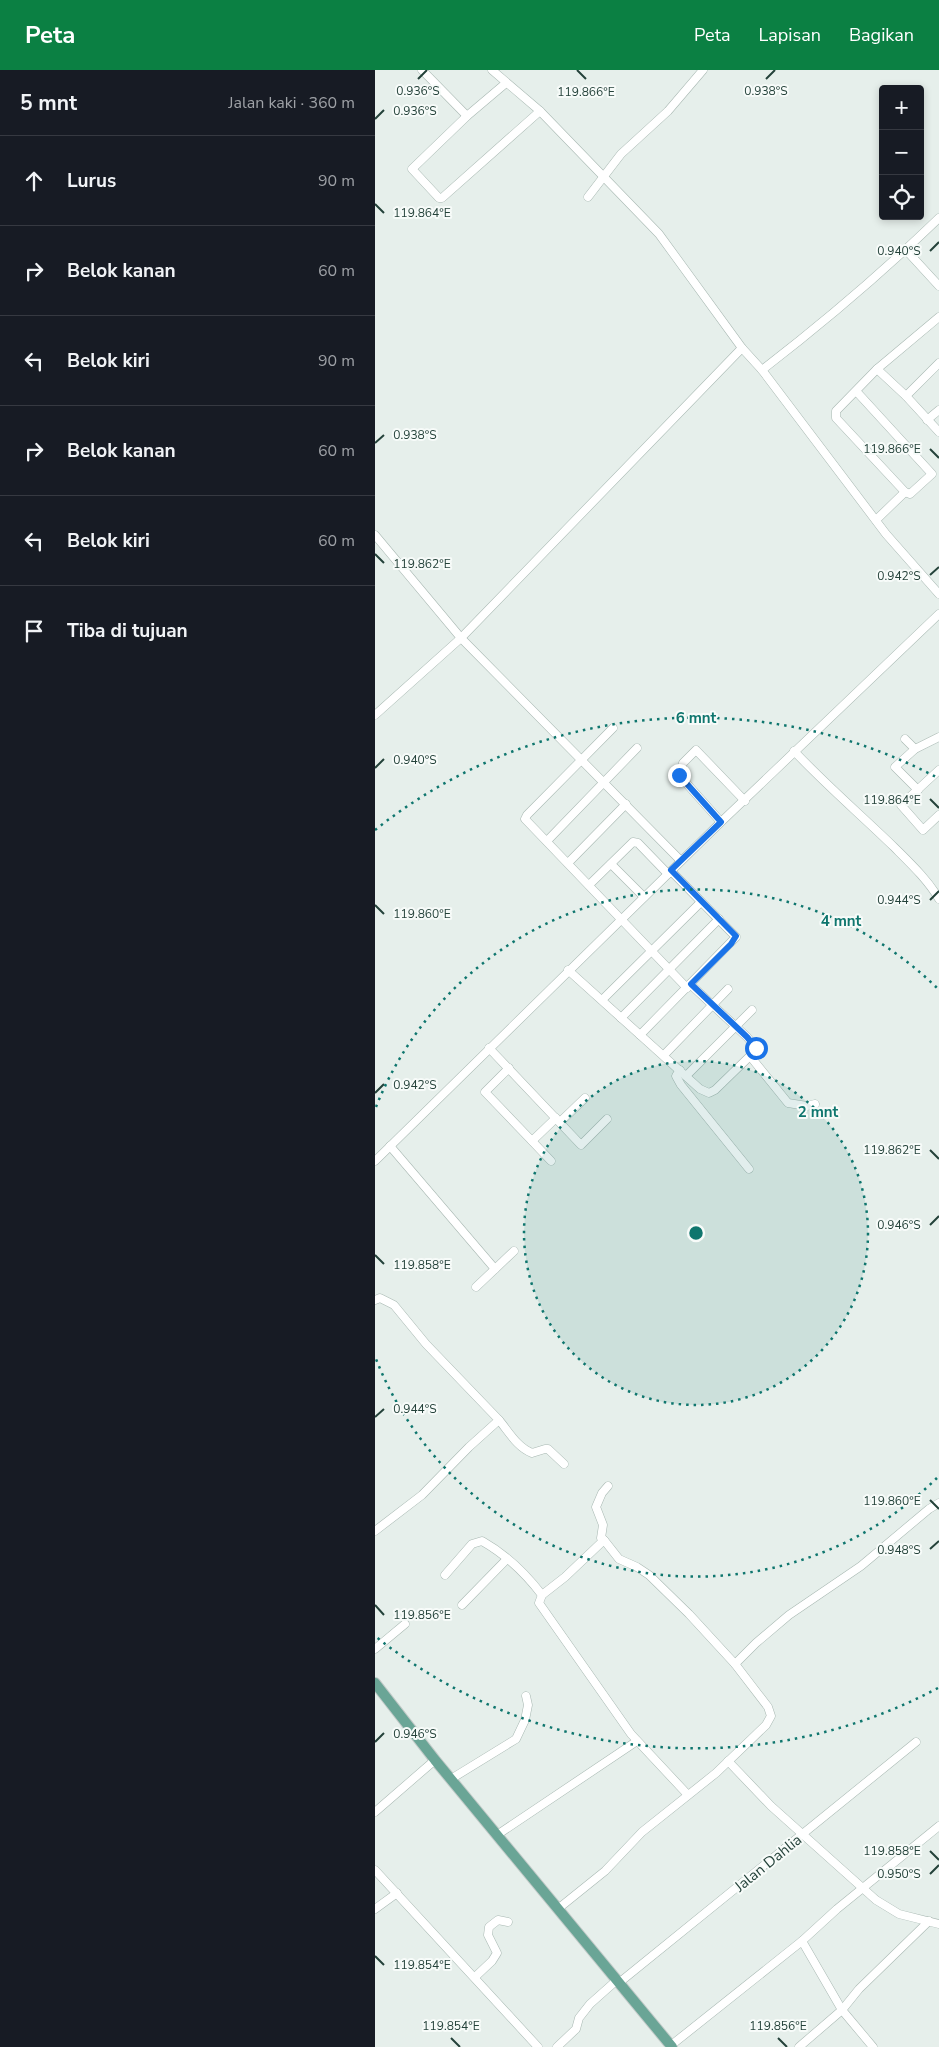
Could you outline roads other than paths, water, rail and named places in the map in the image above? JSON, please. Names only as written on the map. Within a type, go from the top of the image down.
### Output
[{"type":"main road","points":[[375,1683],[435,1760],[559,1908],[671,2047]]},
{"type":"street","points":[[422,70],[467,116]]},
{"type":"street","points":[[492,70],[540,111],[659,234],[742,348],[762,370],[876,520],[939,594]]},
{"type":"street","points":[[588,197],[621,154],[668,111],[703,70]]},
{"type":"street","points":[[506,83],[467,116],[412,169],[439,198],[442,198],[540,111]]},
{"type":"street","points":[[762,370],[803,338],[906,250],[939,218]]},
{"type":"street","points":[[906,250],[939,286]]},
{"type":"street","points":[[856,391],[932,474],[910,494],[905,492],[836,418],[836,411],[877,369],[939,317]]},
{"type":"street","points":[[375,715],[461,638],[742,348]]},
{"type":"street","points":[[906,396],[939,363]]},
{"type":"street","points":[[877,369],[906,396],[939,432]]},
{"type":"street","points":[[927,420],[939,410]]},
{"type":"street","points":[[876,520],[905,492]]},
{"type":"street","points":[[375,535],[461,638],[681,862]]},
{"type":"street","points":[[375,1161],[568,970],[745,801],[794,751],[939,614]]},
{"type":"street","points":[[568,970],[705,1092],[712,1092],[755,1051],[755,1045],[736,1026],[669,969],[620,920],[525,817],[613,728]]},
{"type":"street","points":[[888,773],[915,749],[939,737]]},
{"type":"street","points":[[905,739],[915,749]]},
{"type":"street","points":[[547,841],[637,748]]},
{"type":"street","points":[[721,822],[679,775],[683,763],[696,750],[745,801]]},
{"type":"street","points":[[794,751],[822,781],[906,860],[931,887],[939,899]]},
{"type":"street","points":[[895,767],[918,790]]},
{"type":"street","points":[[939,770],[901,805],[923,830],[939,815]]},
{"type":"street","points":[[568,864],[626,804]]},
{"type":"street","points":[[589,885],[635,841],[736,935],[736,939],[641,1035]]},
{"type":"street","points":[[611,864],[644,897]]},
{"type":"street","points":[[602,1000],[701,902]]},
{"type":"street","points":[[621,1018],[719,919]]},
{"type":"street","points":[[664,1055],[728,989]]},
{"type":"street","points":[[686,1076],[752,1010]]},
{"type":"street","points":[[489,1048],[581,1145],[607,1119]]},
{"type":"street","points":[[750,1056],[788,1103],[807,1106],[815,1104]]},
{"type":"street","points":[[509,1068],[485,1092],[551,1161]]},
{"type":"street","points":[[680,1070],[676,1076],[681,1085],[749,1169]]},
{"type":"street","points":[[532,1141],[585,1098]]},
{"type":"street","points":[[390,1146],[495,1269]]},
{"type":"street","points":[[476,1287],[514,1251]]},
{"type":"street","points":[[375,1300],[380,1298],[394,1305],[426,1344],[526,1451],[533,1453],[545,1449],[548,1450],[563,1464]]},
{"type":"street","points":[[375,1531],[423,1495],[469,1447],[499,1420]]},
{"type":"street","points":[[559,1908],[605,1871],[642,1832],[728,1761],[766,1725],[771,1716],[768,1707],[735,1664],[658,1583],[642,1570],[619,1559],[601,1538],[602,1523],[596,1507],[602,1493],[609,1486]]},
{"type":"street","points":[[735,1664],[756,1642],[789,1615],[861,1566],[929,1509],[939,1503]]},
{"type":"street","points":[[604,1540],[565,1577],[542,1595],[539,1604],[637,1741],[688,1795]]},
{"type":"street","points":[[445,1575],[472,1544],[483,1542],[507,1559],[530,1580],[542,1595]]},
{"type":"street","points":[[462,1605],[507,1559]]},
{"type":"street","points":[[375,1649],[405,1624]]},
{"type":"street","points":[[451,1779],[510,1744],[515,1739],[525,1720],[528,1705],[526,1696]]},
{"type":"street","points":[[497,1835],[637,1741]]},
{"type":"street","name":"Jalan Dahlia","points":[[557,2047],[576,2029],[579,2018],[590,2004],[916,1742]]},
{"type":"street","points":[[375,1812],[435,1760]]},
{"type":"street","points":[[728,1761],[802,1835],[841,1867],[862,1889],[899,1914],[939,1924]]},
{"type":"street","points":[[671,2047],[802,1941],[939,1826]]},
{"type":"street","points":[[375,1870],[538,2047]]},
{"type":"street","points":[[375,1909],[397,1893]]},
{"type":"street","points":[[475,1977],[492,1961],[497,1953],[488,1935],[489,1927],[498,1920],[507,1922]]},
{"type":"street","points":[[799,2047],[842,2010],[859,1989],[929,1921]]},
{"type":"street","points":[[802,1941],[842,2010],[873,2047]]}]
